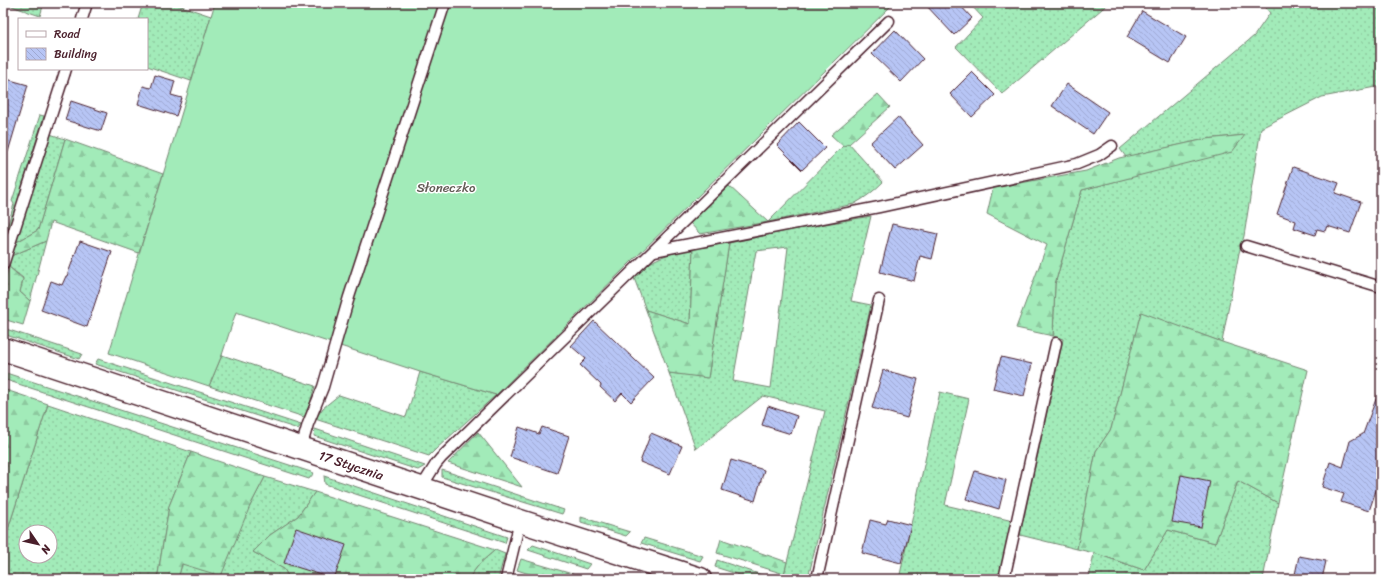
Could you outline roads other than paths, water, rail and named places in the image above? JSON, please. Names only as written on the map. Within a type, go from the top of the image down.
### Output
[{"type":"main road","name":"17 Stycznia","points":[[3,349],[520,521],[700,579]]},
{"type":"lane","points":[[82,18],[87,3]]},
{"type":"lane","points":[[301,448],[308,424],[323,387],[349,297],[445,3]]},
{"type":"lane","points":[[421,488],[441,458],[889,21]]},
{"type":"lane","points":[[3,265],[66,70]]},
{"type":"lane","points":[[654,251],[879,207],[1077,164],[1099,155],[1112,146]]},
{"type":"lane","points":[[1246,246],[1381,287]]},
{"type":"lane","points":[[817,579],[879,300]]},
{"type":"lane","points":[[1004,579],[1056,343]]},
{"type":"lane","points":[[506,579],[520,521]]},
{"type":"park label","name":"Słoneczko","points":[[446,187]]}]
